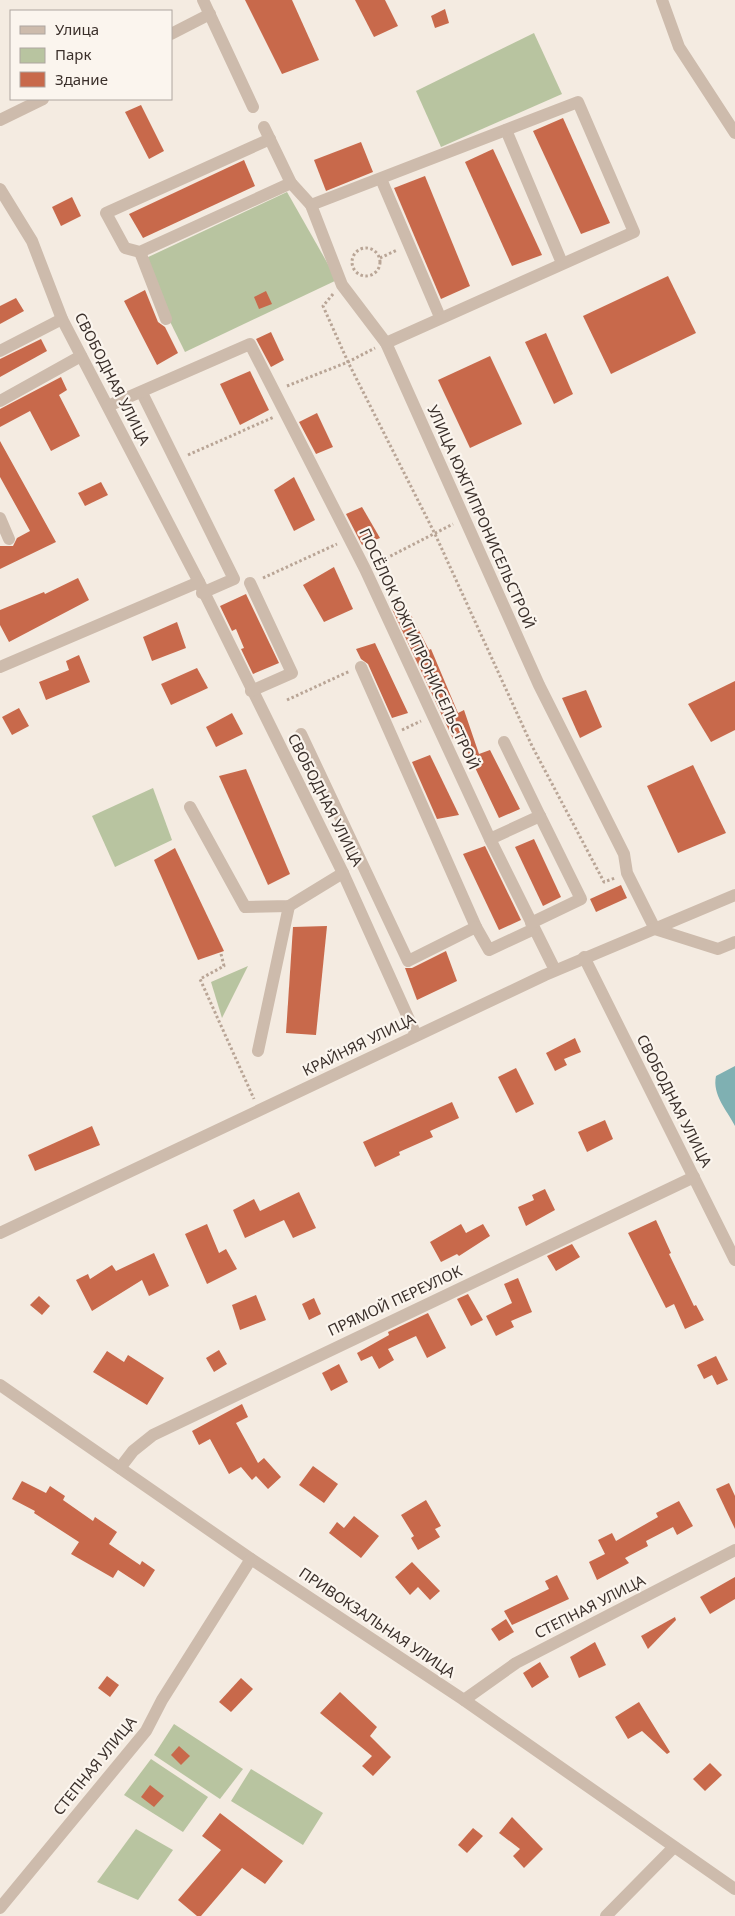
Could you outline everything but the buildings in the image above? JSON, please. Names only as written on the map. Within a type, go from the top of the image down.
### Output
[{"type":"street","points":[[203,0],[253,106]]},
{"type":"street","points":[[662,0],[679,47],[735,133]]},
{"type":"street","points":[[172,33],[210,14]]},
{"type":"street","points":[[0,120],[41,100]]},
{"type":"street","points":[[311,205],[578,102],[634,232],[562,262],[386,343]]},
{"type":"street","points":[[506,130],[562,262]]},
{"type":"street","name":"УЛИЦА ЮЖГИПРОНИСЕЛЬСТРОЙ","points":[[140,252],[125,248],[106,214],[267,133],[290,183],[311,205],[342,285],[386,343],[539,685],[624,854],[627,873],[654,929]]},
{"type":"street","points":[[381,179],[440,317]]},
{"type":"street","points":[[166,320],[140,252],[290,183]]},
{"type":"street","name":"СВОБОДНАЯ УЛИЦА","points":[[0,188],[32,242],[62,319],[108,406],[343,873],[416,1035]]},
{"type":"street","points":[[0,351],[62,319]]},
{"type":"street","name":"ПОСЁЛОК ЮЖГИПРОНИСЕЛЬСТРОЙ","points":[[142,392],[250,344],[365,569],[490,839],[555,970]]},
{"type":"street","points":[[0,401],[81,356]]},
{"type":"street","points":[[0,667],[200,588],[234,579],[142,392],[108,406]]},
{"type":"street","points":[[0,518],[9,539]]},
{"type":"street","points":[[250,583],[292,673],[251,691]]},
{"type":"street","points":[[361,667],[476,927],[489,950],[582,899],[504,742]]},
{"type":"street","points":[[300,734],[408,961],[476,927]]},
{"type":"street","points":[[190,807],[245,907],[289,906],[343,873]]},
{"type":"street","points":[[490,839],[540,816]]},
{"type":"street","name":"КРАЙНЯЯ УЛИЦА","points":[[0,1233],[555,970],[735,895]]},
{"type":"street","points":[[258,1051],[289,906]]},
{"type":"street","points":[[654,929],[718,949],[735,942]]},
{"type":"street","name":"СВОБОДНАЯ УЛИЦА","points":[[584,957],[735,1260]]},
{"type":"street","name":"ПРЯМОЙ ПЕРЕУЛОК","points":[[120,1468],[133,1451],[153,1435],[694,1177]]},
{"type":"street","name":"ПРИВОКЗАЛЬНАЯ УЛИЦА","points":[[0,1385],[251,1559],[464,1700],[735,1889]]},
{"type":"street","name":"СТЕПНАЯ УЛИЦА","points":[[464,1700],[516,1664],[735,1550]]},
{"type":"street","name":"СТЕПНАЯ УЛИЦА","points":[[0,1908],[146,1731],[162,1700],[251,1559]]},
{"type":"street","points":[[606,1916],[674,1847]]},
{"type":"path","points":[[380,258],[409,245]]},
{"type":"path","points":[[364,249],[373,250],[380,258],[379,267],[370,276],[360,275],[354,267],[354,257],[364,249]]},
{"type":"path","points":[[338,289],[323,306],[348,362],[435,534],[532,746],[604,882],[627,873]]},
{"type":"path","points":[[275,391],[348,362],[386,343]]},
{"type":"path","points":[[175,461],[286,412]]},
{"type":"path","points":[[365,569],[464,518]]},
{"type":"path","points":[[250,583],[350,539]]},
{"type":"path","points":[[287,700],[361,667]]},
{"type":"path","points":[[392,734],[433,716]]},
{"type":"path","points":[[221,954],[224,966],[200,979],[260,1110]]},
{"type":"green space","points":[[534,33],[562,94],[441,147],[416,91]]},
{"type":"green space","points":[[287,192],[337,280],[185,352],[146,273],[144,259]]},
{"type":"green space","points":[[153,788],[172,840],[115,867],[92,816]]},
{"type":"green space","points":[[248,966],[222,1018],[211,982]]},
{"type":"green space","points":[[174,1724],[243,1769],[220,1799],[154,1755]]},
{"type":"green space","points":[[151,1759],[208,1797],[183,1832],[124,1795]]},
{"type":"green space","points":[[251,1769],[323,1813],[303,1845],[231,1801]]},
{"type":"green space","points":[[136,1829],[173,1850],[138,1900],[97,1882]]},
{"type":"water","points":[[735,1066],[735,1126],[718,1096],[715,1083],[716,1076]]}]
